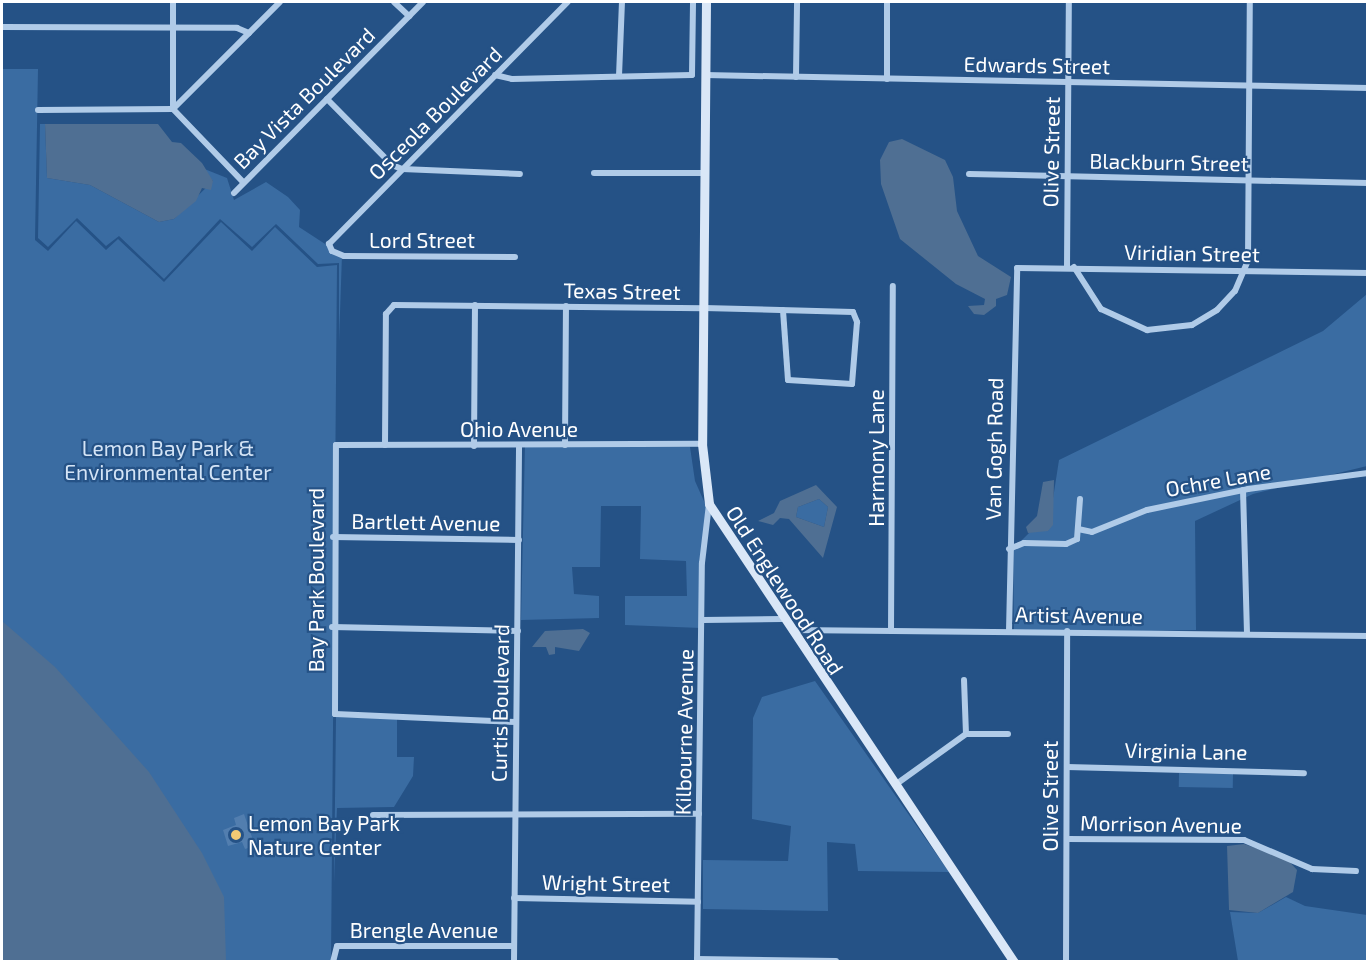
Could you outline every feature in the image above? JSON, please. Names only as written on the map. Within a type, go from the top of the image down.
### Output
[{"type":"street","points":[[173,2],[173,109],[243,182]]},
{"type":"street","points":[[38,110],[173,109],[280,2]]},
{"type":"street","points":[[394,2],[409,16]]},
{"type":"street","name":"Bay Vista Boulevard","points":[[234,193],[423,2]]},
{"type":"street","name":"Osceola Boulevard","points":[[331,249],[332,241],[568,2]]},
{"type":"street","points":[[619,76],[621,2]]},
{"type":"street","points":[[495,75],[512,79],[692,75],[693,2]]},
{"type":"street","name":"Old Englewood Road","points":[[706,2],[702,444],[709,504],[789,630],[1014,962]]},
{"type":"street","points":[[796,76],[797,2]]},
{"type":"street","points":[[887,2],[887,79]]},
{"type":"street","name":"Olive Street","points":[[1069,2],[1067,176],[1070,267]]},
{"type":"street","points":[[1070,267],[1101,309],[1124,323],[1156,331],[1185,328],[1210,315],[1229,298],[1245,271],[1249,180],[1250,2]]},
{"type":"street","points":[[2,27],[237,28],[249,33]]},
{"type":"street","name":"Edwards Street","points":[[705,75],[1368,88]]},
{"type":"street","points":[[327,99],[392,165],[402,170],[520,174]]},
{"type":"street","points":[[594,173],[704,174]]},
{"type":"street","name":"Blackburn Street","points":[[969,174],[1368,183]]},
{"type":"street","name":"Lord Street","points":[[331,249],[349,256],[515,257]]},
{"type":"street","name":"Viridian Street","points":[[1017,268],[1368,273]]},
{"type":"street","name":"Van Gogh Road","points":[[1009,631],[1009,549],[1017,268]]},
{"type":"street","name":"Harmony Lane","points":[[891,631],[893,286]]},
{"type":"street","points":[[474,446],[475,305]]},
{"type":"street","name":"Texas Street","points":[[385,445],[389,307],[475,305],[704,308],[783,310],[855,314],[852,384],[788,380],[783,310]]},
{"type":"street","points":[[566,306],[566,445]]},
{"type":"street","name":"Ohio Avenue","points":[[337,443],[474,446],[702,444]]},
{"type":"street","name":"Bay Park Boulevard","points":[[337,443],[332,627],[333,708],[338,716],[516,722]]},
{"type":"street","name":"Curtis Boulevard","points":[[514,962],[519,446]]},
{"type":"street","name":"Ochre Lane","points":[[1078,529],[1092,532],[1147,510],[1243,490],[1368,473]]},
{"type":"street","points":[[1243,490],[1247,634]]},
{"type":"street","points":[[1009,549],[1032,542],[1066,544],[1077,538],[1080,499]]},
{"type":"street","name":"Kilbourne Avenue","points":[[698,960],[704,518],[709,504]]},
{"type":"street","name":"Bartlett Avenue","points":[[333,537],[519,540]]},
{"type":"street","points":[[703,620],[782,619]]},
{"type":"street","points":[[332,627],[518,631]]},
{"type":"street","name":"Artist Avenue","points":[[789,630],[1067,631],[1368,636]]},
{"type":"street","name":"Olive Street","points":[[1066,962],[1067,631]]},
{"type":"street","points":[[964,680],[966,734]]},
{"type":"street","points":[[894,786],[966,734],[1008,734]]},
{"type":"street","name":"Virginia Lane","points":[[1066,766],[1304,772]]},
{"type":"street","points":[[373,815],[699,814]]},
{"type":"street","name":"Morrison Avenue","points":[[1067,839],[1244,840],[1312,869],[1356,871]]},
{"type":"street","name":"Wright Street","points":[[514,898],[698,902]]},
{"type":"street","name":"Brengle Avenue","points":[[333,962],[335,946],[514,946]]},
{"type":"street","points":[[698,960],[836,961]]},
{"type":"green space","name":"Lemon Bay Park & Environmental Center","points":[[2,69],[38,69],[35,240],[48,251],[76,221],[106,250],[118,239],[164,282],[221,222],[252,251],[275,227],[317,267],[337,265],[331,961],[217,961],[2,637]]},
{"type":"green space","points":[[40,124],[45,124],[47,178],[90,185],[159,222],[174,219],[213,181],[202,168],[227,178],[234,200],[266,182],[288,197],[300,210],[299,227],[342,255],[339,342],[339,263],[318,264],[276,224],[252,247],[220,219],[164,279],[119,236],[106,246],[77,218],[48,247],[38,238]]},
{"type":"green space","points":[[1367,294],[1367,466],[1253,494],[1195,521],[1196,630],[1014,634],[1013,549],[1031,531],[1048,531],[1059,460],[1323,331]]},
{"type":"green space","points":[[525,444],[690,447],[695,481],[707,508],[701,628],[625,625],[625,596],[687,596],[686,561],[640,559],[641,506],[601,506],[600,567],[572,567],[574,594],[599,596],[599,618],[521,620]]},
{"type":"green space","points":[[819,499],[828,507],[824,527],[796,517],[798,507]]},
{"type":"green space","points":[[815,681],[949,872],[858,871],[855,844],[827,842],[828,911],[703,909],[703,860],[788,861],[791,826],[752,819],[753,718],[762,697]]},
{"type":"green space","points":[[336,717],[397,718],[397,757],[414,757],[413,776],[394,807],[337,808],[334,883]]},
{"type":"green space","points":[[1179,773],[1233,774],[1233,788],[1179,787]]},
{"type":"green space","points":[[1286,897],[1305,906],[1367,915],[1367,961],[1238,961],[1230,912],[1258,913]]},
{"type":"shaded area","points":[[45,124],[158,124],[172,142],[181,143],[202,163],[213,181],[211,190],[202,188],[196,201],[174,219],[159,222],[90,185],[47,178]]},
{"type":"shaded area","points":[[902,139],[945,160],[953,177],[957,211],[978,256],[1011,277],[1007,295],[996,299],[996,306],[984,315],[974,314],[968,306],[984,305],[985,299],[956,284],[900,239],[881,184],[880,160],[889,142]]},
{"type":"shaded area","points":[[1054,480],[1053,525],[1048,531],[1028,533],[1026,527],[1037,516],[1043,482]]},
{"type":"shaded area","points":[[816,485],[837,507],[823,558],[789,519],[780,518],[773,525],[758,521],[774,513],[780,501]],"holes":[[[819,499],[828,507],[824,527],[796,517],[798,507]]]},
{"type":"shaded area","points":[[2,621],[55,667],[149,772],[202,853],[224,897],[226,961],[2,961]]},
{"type":"shaded area","points":[[583,629],[590,633],[579,651],[555,647],[555,654],[549,655],[546,647],[532,647],[545,631]]},
{"type":"shaded area","points":[[1244,844],[1287,859],[1297,870],[1293,892],[1258,913],[1229,910],[1227,846]]},
{"type":"building","name":"Lemon Bay Park Nature Center","points":[[244,814],[255,846],[245,849],[242,842],[228,846],[223,830],[236,825],[234,818]]},
{"type":"place","name":"Lemon Bay Park Nature Center","points":[[236,835]]}]
